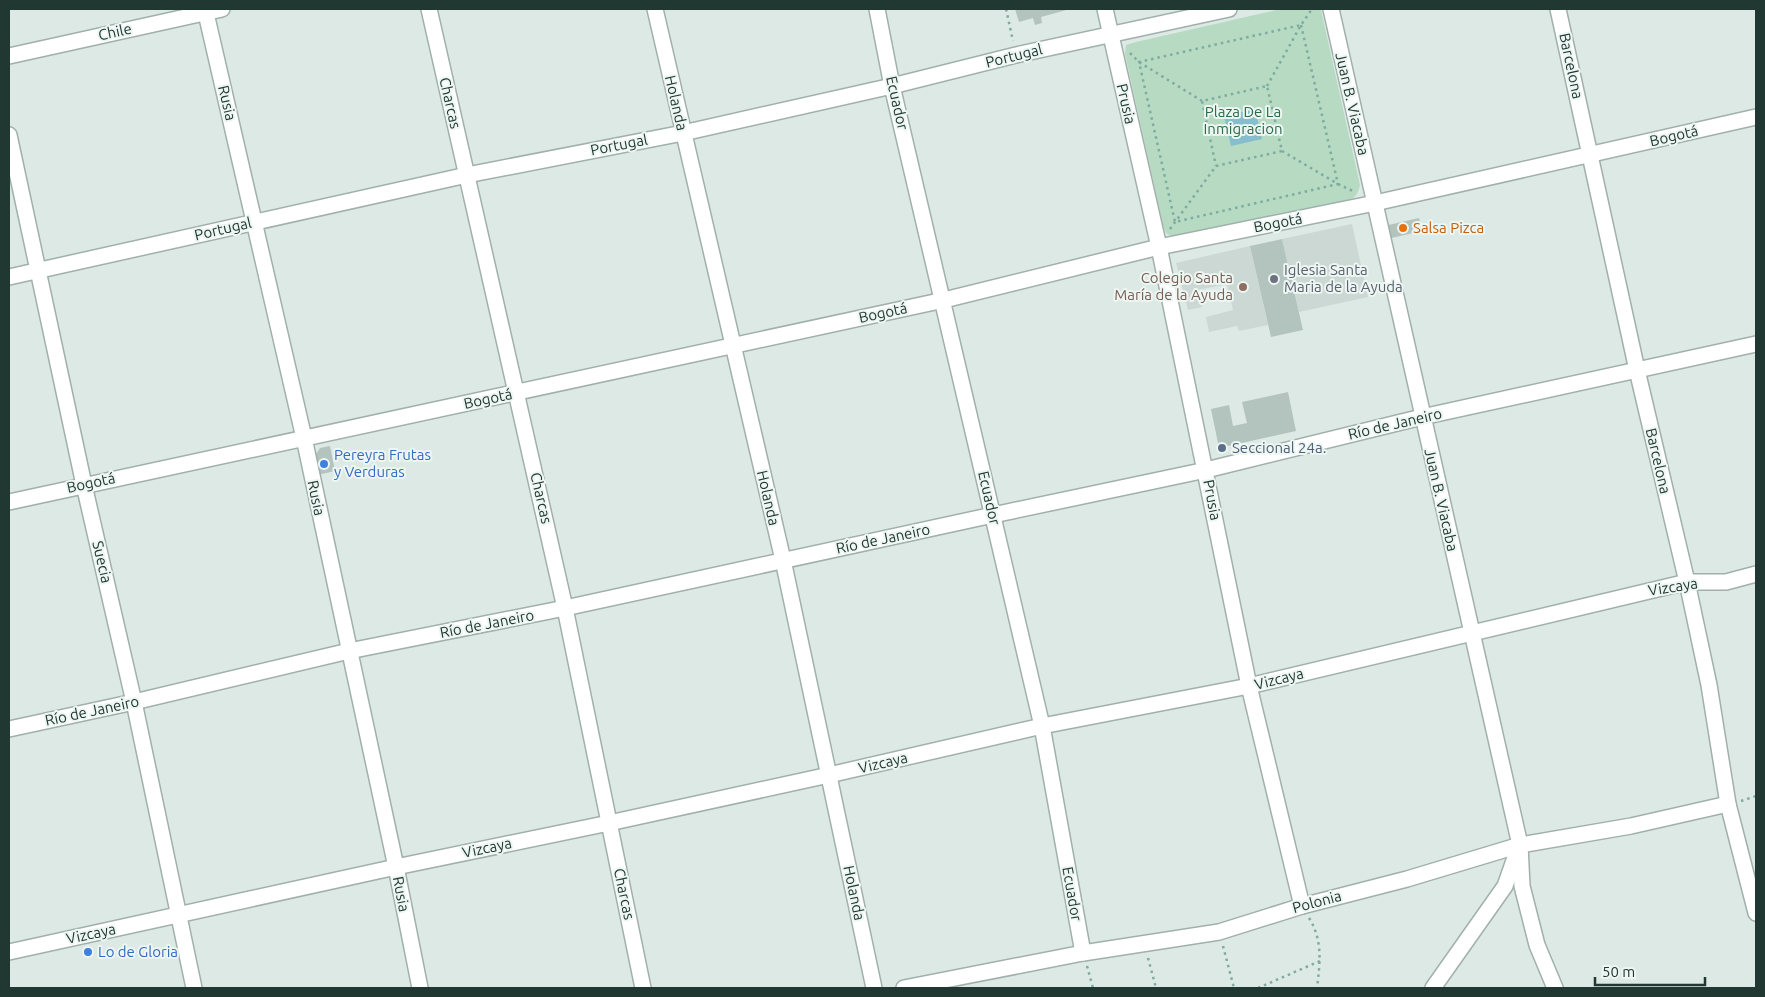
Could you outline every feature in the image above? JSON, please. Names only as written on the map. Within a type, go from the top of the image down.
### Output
[{"type":"street","name":"Chile","points":[[9,56],[206,10],[222,9]]},
{"type":"street","name":"Charcas","points":[[429,9],[565,608],[643,988]]},
{"type":"street","name":"Holanda","points":[[655,9],[783,560],[874,988]]},
{"type":"street","name":"Ecuador","points":[[877,9],[892,86],[944,300],[1042,726],[1083,953]]},
{"type":"street","name":"Prusia","points":[[1105,9],[1159,247],[1249,686],[1302,906]]},
{"type":"street","name":"Portugal","points":[[9,277],[467,175],[683,133],[892,86],[1016,55],[1228,9]]},
{"type":"street","name":"Juan B. Viacaba","points":[[1331,9],[1520,846],[1522,886],[1537,945],[1555,988]]},
{"type":"street","name":"Barcelona","points":[[1558,9],[1637,370],[1687,582],[1709,685],[1728,804],[1756,913]]},
{"type":"street","name":"Rusia","points":[[206,10],[304,438],[420,988]]},
{"type":"street","name":"Bogotá","points":[[9,502],[944,300],[1159,247],[1590,156],[1756,117]]},
{"type":"street","name":"Suecia","points":[[9,135],[84,485],[134,702],[194,988]]},
{"type":"street","name":"Río de Janeiro","points":[[9,729],[134,702],[349,650],[565,608],[1206,470],[1422,417],[1756,344]]},
{"type":"street","name":"Vizcaya","points":[[9,952],[829,775],[1042,726],[1249,686],[1687,582],[1726,582],[1756,574]]},
{"type":"street","name":"Polonia","points":[[904,988],[1083,953],[1220,932],[1302,906],[1407,879],[1520,846],[1631,826],[1728,804]]},
{"type":"street","points":[[1433,988],[1505,886],[1520,846]]},
{"type":"path","points":[[1006,9],[1016,55]]},
{"type":"path","points":[[1282,151],[1267,86],[1301,24],[1312,9]]},
{"type":"path","points":[[1139,62],[1301,24]]},
{"type":"path","points":[[1301,24],[1338,184]]},
{"type":"path","points":[[1139,62],[1202,101],[1267,86]]},
{"type":"path","points":[[1139,62],[1175,222]]},
{"type":"path","points":[[1202,101],[1216,166]]},
{"type":"path","points":[[1175,222],[1216,166],[1282,151],[1355,192]]},
{"type":"path","points":[[1175,222],[1338,184]]},
{"type":"path","points":[[1302,906],[1317,930],[1320,961],[1317,988]]},
{"type":"path","points":[[1220,932],[1234,988]]},
{"type":"path","points":[[1144,944],[1156,988]]},
{"type":"path","points":[[1083,953],[1093,988]]},
{"type":"path","points":[[1258,988],[1320,961]]},
{"type":"shaded area","points":[[1352,224],[1368,297],[1299,312],[1282,239]]},
{"type":"shaded area","name":"Colegio Santa María de la Ayuda","points":[[1250,246],[1268,325],[1239,331],[1237,326],[1209,332],[1206,317],[1233,310],[1227,284],[1198,290],[1202,307],[1188,310],[1176,263]]},
{"type":"green space","name":"Plaza De La Inmigracion","points":[[1281,9],[1321,9],[1360,185],[1359,190],[1355,197],[1349,201],[1172,237],[1166,233],[1163,225],[1125,54],[1126,45]]},
{"type":"water","points":[[1255,109],[1262,139],[1231,146],[1224,116]]},
{"type":"building","points":[[1015,9],[1070,9],[1041,17],[1042,23],[1035,25],[1033,18],[1019,22]]},
{"type":"building","name":"Salsa Pizca","points":[[1419,218],[1422,231],[1387,239],[1384,226]]},
{"type":"building","name":"Iglesia Santa Maria de la Ayuda","points":[[1282,239],[1303,330],[1271,337],[1250,246]]},
{"type":"building","points":[[1288,392],[1296,431],[1219,448],[1211,409],[1229,405],[1233,426],[1247,423],[1242,402]]},
{"type":"building","name":"Pereyra Frutas y Verduras","points":[[330,446],[335,471],[317,475],[314,457],[320,448]]},
{"type":"place","name":"Salsa Pizca","points":[[1403,228]]},
{"type":"place","name":"Iglesia Santa Maria de la Ayuda","points":[[1274,279]]},
{"type":"place","name":"Colegio Santa María de la Ayuda","points":[[1243,287]]},
{"type":"place","name":"Seccional 24a.","points":[[1222,448]]},
{"type":"place","name":"Pereyra Frutas y Verduras","points":[[324,464]]},
{"type":"place","name":"Lo de Gloria","points":[[88,952]]}]
